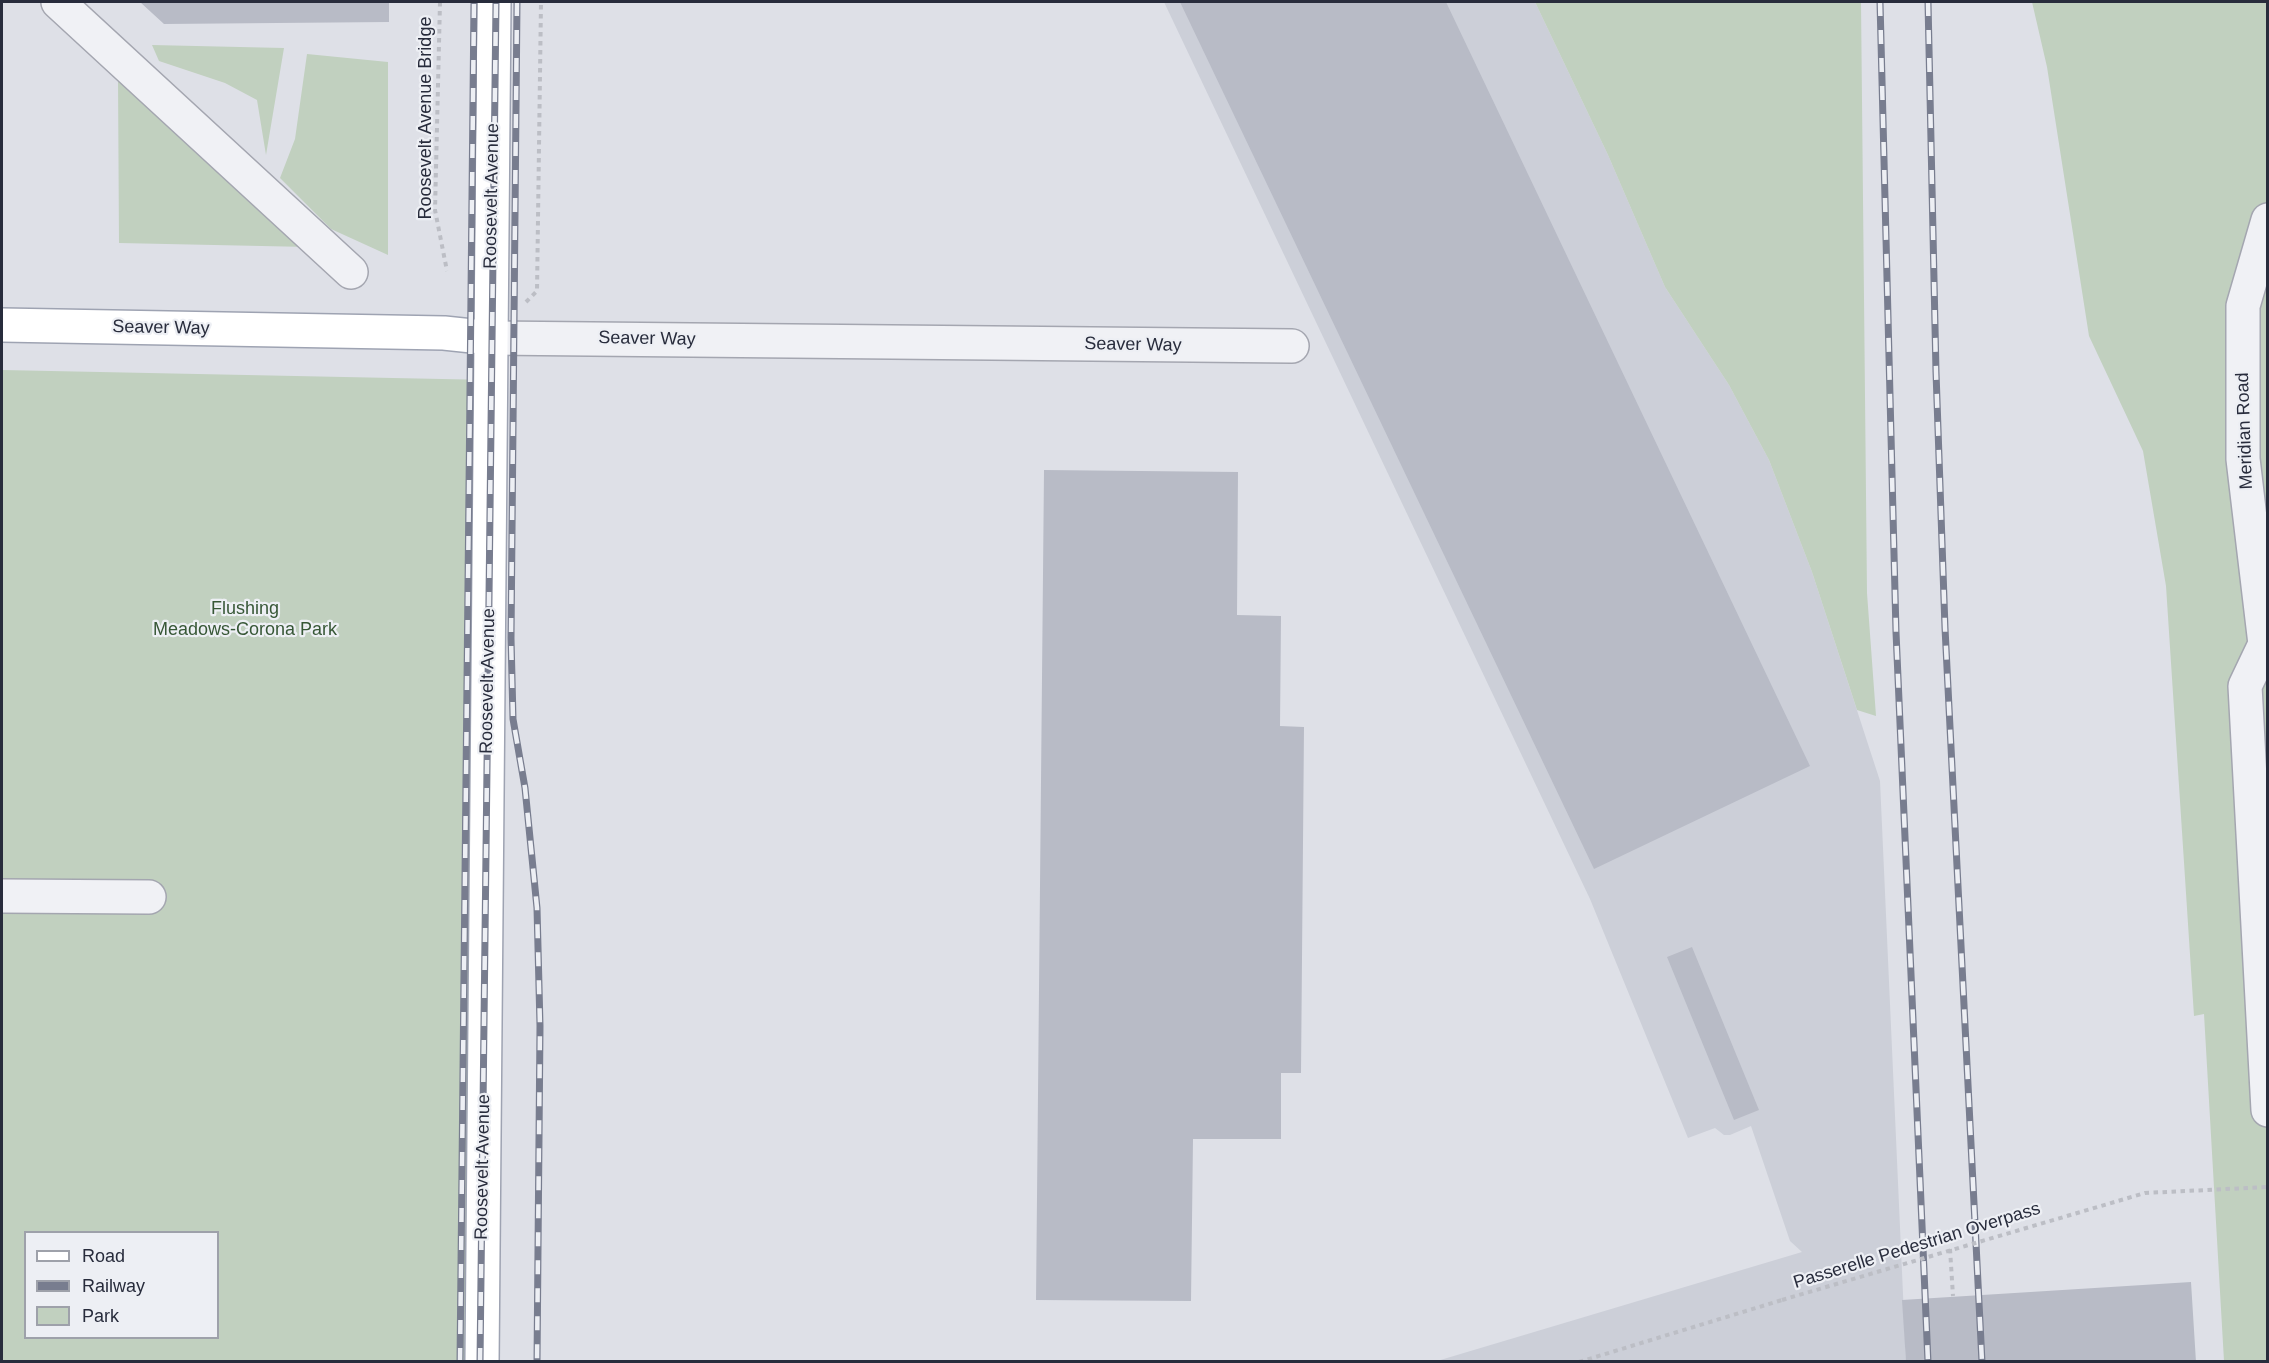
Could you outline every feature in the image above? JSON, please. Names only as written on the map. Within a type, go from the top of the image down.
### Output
[{"type":"main road","name":"Roosevelt Avenue","points":[[482,1362],[494,2]]},
{"type":"main road","name":"Seaver Way","points":[[2,325],[434,333],[491,338]]},
{"type":"street","points":[[58,2],[351,272]]},
{"type":"street","name":"Meridian Road","points":[[2268,220],[2243,306],[2243,459],[2266,646],[2245,686],[2268,1110]]},
{"type":"street","name":"Seaver Way","points":[[491,338],[1292,346]]},
{"type":"street","points":[[2,896],[149,897]]},
{"type":"path","name":"Roosevelt Avenue Bridge","points":[[440,2],[435,210],[447,271]]},
{"type":"path","points":[[537,291],[540,2]]},
{"type":"path","name":"Passerelle Pedestrian Overpass","points":[[1579,1362],[1950,1249],[2145,1193],[2268,1186]]},
{"type":"path","points":[[1950,1249],[1953,1296]]},
{"type":"shaded area","points":[[1164,2],[1535,2],[1608,155],[1665,287],[1729,385],[1769,460],[1812,572],[1880,781],[1906,1361],[1437,1361],[1802,1252],[1790,1241],[1751,1126],[1730,1135],[1724,1135],[1715,1128],[1688,1138],[1590,899]]},
{"type":"green space","points":[[1535,2],[1861,2],[1867,593],[1876,716],[1857,710],[1812,572],[1769,460],[1729,385],[1665,287],[1608,155]]},
{"type":"green space","points":[[2032,2],[2267,2],[2267,1361],[2224,1361],[2204,1014],[2194,1016],[2166,586],[2143,451],[2089,336],[2047,67]]},
{"type":"green space","points":[[152,45],[284,48],[266,155],[257,100],[225,83],[159,61]]},
{"type":"green space","points":[[307,54],[388,62],[388,255],[331,229],[280,178],[295,139]]},
{"type":"green space","points":[[118,80],[309,247],[119,243]]},
{"type":"green space","name":"Flushing Meadows-Corona Park","points":[[2,370],[491,380],[482,1361],[2,1362]]},
{"type":"building","points":[[140,2],[389,2],[389,22],[164,24]]},
{"type":"building","points":[[1180,2],[1446,2],[1810,766],[1594,869]]},
{"type":"building","points":[[1044,470],[1238,472],[1237,615],[1281,616],[1280,726],[1304,727],[1301,1073],[1281,1073],[1281,1139],[1193,1139],[1191,1301],[1036,1300]]},
{"type":"building","points":[[1692,947],[1759,1110],[1734,1120],[1667,957]]},
{"type":"building","points":[[2191,1282],[2196,1362],[1906,1362],[1902,1300]]},
{"type":"railway","points":[[460,1362],[474,2]]},
{"type":"railway","points":[[480,1362],[496,2]]},
{"type":"railway","points":[[517,2],[511,638],[513,719],[525,788],[537,908],[540,1026],[537,1362]]},
{"type":"railway","points":[[1880,2],[1896,632],[1928,1362]]},
{"type":"railway","points":[[1928,2],[1936,372],[1945,628],[1982,1362]]}]
